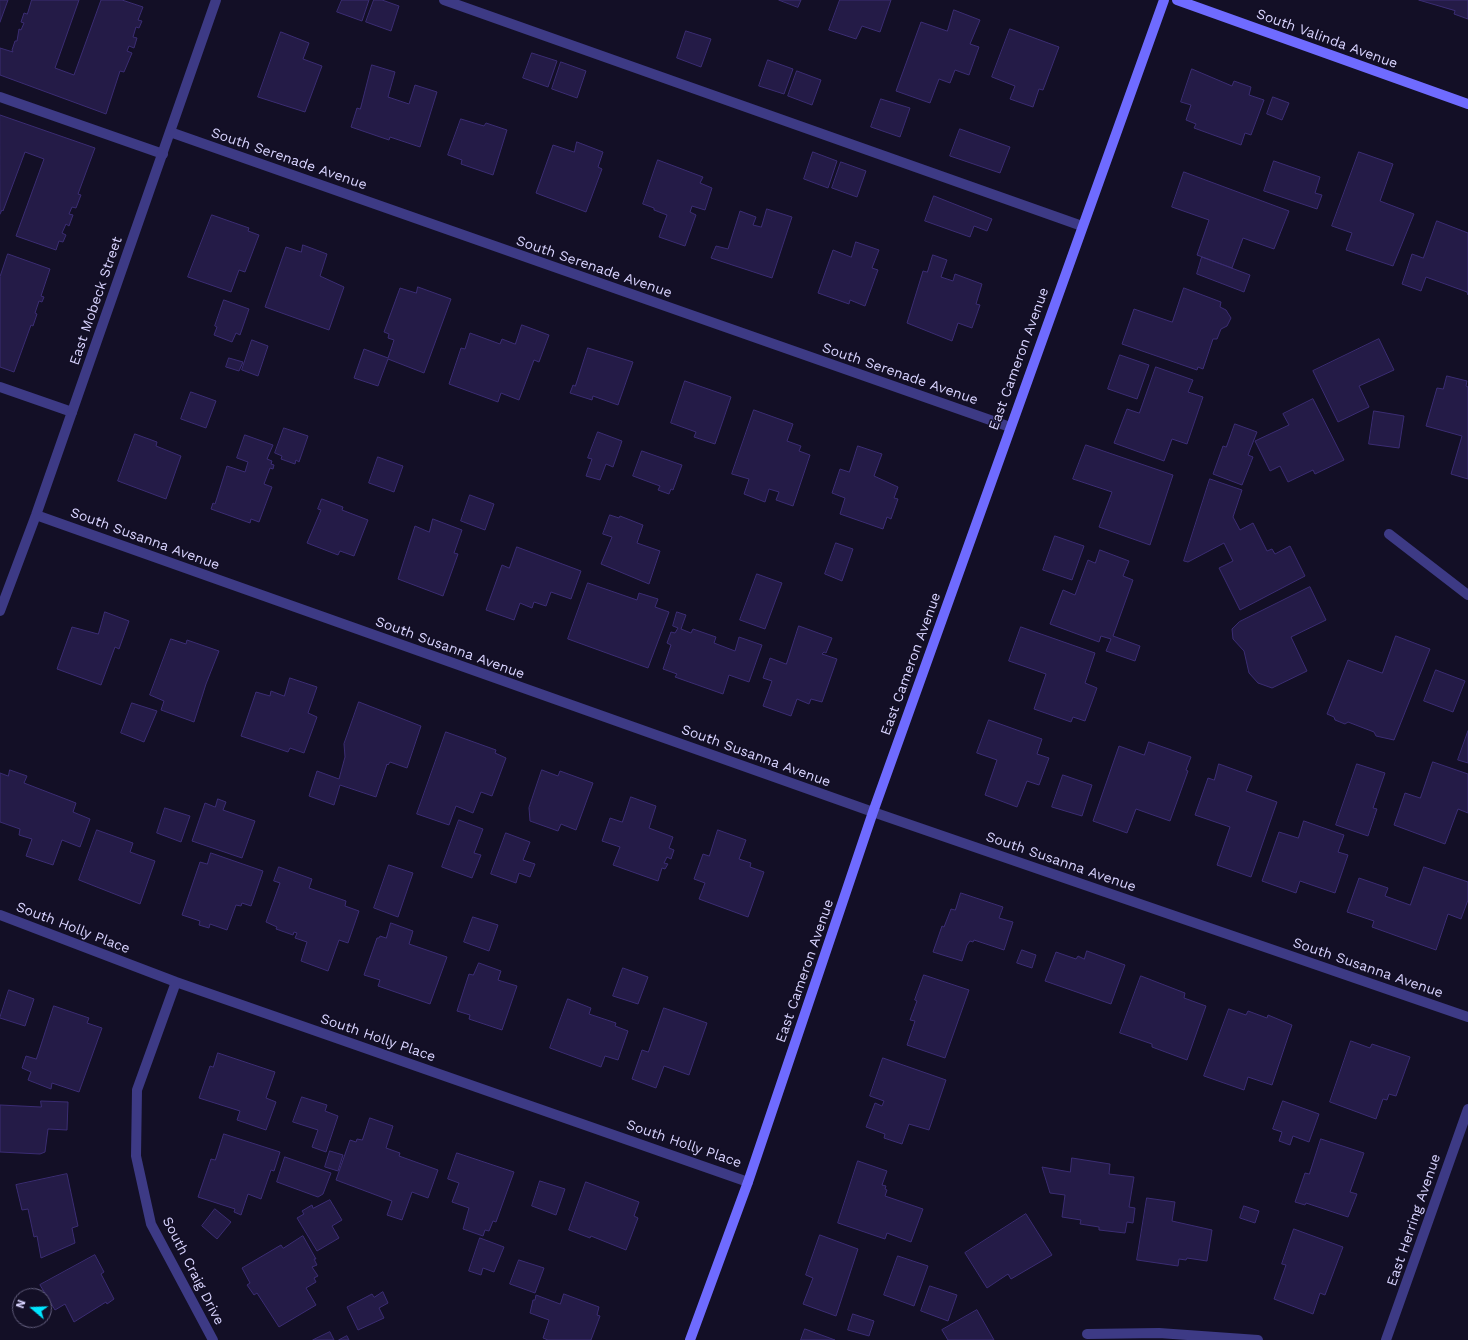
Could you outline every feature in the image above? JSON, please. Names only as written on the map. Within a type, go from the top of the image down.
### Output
[{"type":"main road","name":"East Cameron Avenue","points":[[690,1340],[748,1182],[873,812],[1164,0]]},
{"type":"main road","name":"South Valinda Avenue","points":[[1177,0],[1468,104]]},
{"type":"street","name":"East Mobeck Street","points":[[0,611],[36,516],[216,0]]},
{"type":"street","points":[[444,0],[1082,226]]},
{"type":"street","points":[[0,97],[162,154]]},
{"type":"street","name":"South Serenade Avenue","points":[[170,132],[1010,427]]},
{"type":"street","points":[[0,387],[72,412]]},
{"type":"street","name":"South Susanna Avenue","points":[[36,516],[873,812],[1468,1017]]},
{"type":"street","points":[[1389,534],[1468,595]]},
{"type":"street","name":"South Holly Place","points":[[0,915],[176,982],[748,1182]]},
{"type":"street","name":"South Craig Drive","points":[[176,982],[137,1090],[136,1156],[151,1224],[213,1340]]},
{"type":"street","name":"East Herring Avenue","points":[[1386,1340],[1468,1108]]},
{"type":"street","points":[[1087,1334],[1159,1333],[1258,1340]]},
{"type":"building","points":[[0,0],[8,0],[0,22]]},
{"type":"building","points":[[32,0],[79,0],[55,68],[74,75],[101,0],[122,0],[143,7],[138,20],[142,21],[139,28],[136,27],[133,37],[137,38],[134,48],[129,46],[127,51],[132,53],[124,72],[120,71],[106,114],[0,75],[0,48],[13,52],[12,50],[15,41],[17,41],[19,29],[21,30],[24,23],[21,22],[24,13],[27,14]]},
{"type":"building","points":[[342,0],[369,0],[362,21],[337,12]]},
{"type":"building","points":[[374,0],[382,0],[399,6],[391,31],[366,22]]},
{"type":"building","points":[[779,0],[801,0],[798,7]]},
{"type":"building","points":[[840,0],[891,0],[880,32],[862,26],[856,39],[829,30]]},
{"type":"building","points":[[1419,0],[1468,0],[1468,19],[1454,14],[1455,11]]},
{"type":"building","points":[[954,10],[980,20],[970,44],[979,47],[969,75],[955,70],[950,83],[939,79],[930,103],[896,91],[921,22],[947,31]]},
{"type":"building","points":[[1010,29],[1059,47],[1043,90],[1039,89],[1033,107],[1010,99],[1015,86],[992,77]]},
{"type":"building","points":[[686,31],[711,39],[701,67],[677,58]]},
{"type":"building","points":[[281,32],[309,43],[303,59],[322,66],[305,112],[258,97]]},
{"type":"building","points":[[532,53],[557,61],[548,87],[523,78]]},
{"type":"building","points":[[768,60],[793,69],[784,94],[759,86]]},
{"type":"building","points":[[561,62],[586,71],[577,98],[552,89]]},
{"type":"building","points":[[372,65],[395,72],[388,97],[409,104],[415,85],[437,92],[420,147],[390,137],[389,140],[351,127],[357,108],[360,109]]},
{"type":"building","points":[[1192,69],[1232,86],[1234,81],[1251,87],[1249,95],[1264,100],[1251,135],[1245,133],[1241,145],[1194,128],[1196,124],[1186,120],[1191,105],[1181,102]]},
{"type":"building","points":[[797,71],[821,80],[812,105],[788,96]]},
{"type":"building","points":[[1273,97],[1289,103],[1282,120],[1267,114]]},
{"type":"building","points":[[881,99],[910,108],[900,137],[871,127]]},
{"type":"building","points":[[0,115],[95,148],[78,194],[81,195],[76,208],[72,207],[69,214],[73,215],[69,226],[66,224],[62,233],[66,235],[63,242],[59,241],[56,250],[16,236],[44,159],[25,152],[3,211],[2,210],[0,214]]},
{"type":"building","points":[[461,119],[484,126],[486,123],[507,130],[493,175],[461,164],[462,160],[448,155]]},
{"type":"building","points":[[960,129],[1010,147],[1000,173],[950,156]]},
{"type":"building","points":[[577,142],[603,152],[598,167],[602,169],[586,212],[536,193],[553,145],[574,152]]},
{"type":"building","points":[[813,152],[837,161],[828,188],[804,179]]},
{"type":"building","points":[[1359,152],[1393,164],[1380,201],[1414,214],[1393,266],[1346,250],[1352,233],[1332,226]]},
{"type":"building","points":[[658,160],[703,177],[700,183],[712,188],[705,210],[692,206],[690,212],[696,215],[685,246],[659,237],[667,215],[643,204]]},
{"type":"building","points":[[1274,161],[1320,177],[1315,193],[1322,195],[1317,209],[1264,191]]},
{"type":"building","points":[[841,162],[866,171],[857,197],[832,188]]},
{"type":"building","points":[[1184,172],[1289,211],[1274,249],[1243,238],[1232,268],[1197,255],[1209,220],[1172,207]]},
{"type":"building","points":[[934,196],[992,219],[987,231],[974,226],[970,237],[925,221]]},
{"type":"building","points":[[767,209],[792,217],[772,278],[711,258],[716,246],[728,249],[740,211],[756,217],[753,225],[761,227]]},
{"type":"building","points":[[212,215],[249,228],[248,231],[259,235],[245,272],[239,270],[231,292],[188,277]]},
{"type":"building","points":[[1437,221],[1468,233],[1468,295],[1467,292],[1426,277],[1421,291],[1402,284],[1412,254],[1423,258]]},
{"type":"building","points":[[856,242],[879,250],[872,268],[878,270],[865,306],[850,300],[849,304],[818,293],[833,250],[851,257]]},
{"type":"building","points":[[303,245],[327,254],[320,276],[344,287],[329,330],[265,307],[286,247],[301,252]]},
{"type":"building","points":[[8,254],[50,269],[41,296],[44,297],[42,302],[39,301],[33,326],[31,325],[14,372],[0,367],[0,277]]},
{"type":"building","points":[[933,255],[947,260],[941,277],[953,281],[955,274],[982,284],[976,304],[980,305],[972,328],[958,323],[952,341],[907,323],[923,271],[927,272]]},
{"type":"building","points":[[1202,257],[1250,275],[1244,292],[1197,274]]},
{"type":"building","points":[[418,287],[451,299],[424,373],[388,359],[378,386],[354,378],[364,349],[388,358],[394,340],[388,338],[389,334],[384,332],[400,288],[416,293]]},
{"type":"building","points":[[1184,288],[1221,302],[1220,307],[1226,310],[1231,318],[1227,326],[1221,329],[1217,339],[1213,339],[1203,369],[1198,367],[1197,370],[1122,344],[1134,309],[1172,322]]},
{"type":"building","points":[[224,300],[249,309],[240,335],[236,333],[232,342],[214,335],[217,327],[215,326]]},
{"type":"building","points":[[522,325],[549,335],[539,362],[534,360],[519,400],[501,393],[498,402],[449,384],[461,348],[465,349],[470,333],[500,344],[502,339],[515,344]]},
{"type":"building","points":[[1379,339],[1394,370],[1359,386],[1369,407],[1338,422],[1313,371]]},
{"type":"building","points":[[252,340],[268,346],[258,376],[242,370]]},
{"type":"building","points":[[588,348],[633,362],[618,405],[593,396],[592,400],[570,393],[573,385],[575,386]]},
{"type":"building","points":[[1120,355],[1149,365],[1137,399],[1108,389]]},
{"type":"building","points":[[229,358],[243,362],[239,371],[226,367]]},
{"type":"building","points":[[1156,367],[1193,380],[1188,392],[1203,397],[1187,444],[1172,439],[1164,461],[1114,443],[1127,409],[1139,413]]},
{"type":"building","points":[[1447,376],[1467,381],[1468,479],[1451,474],[1462,436],[1426,426],[1437,388],[1443,389]]},
{"type":"building","points":[[685,381],[731,397],[715,444],[694,437],[696,432],[671,423]]},
{"type":"building","points":[[191,392],[216,401],[206,428],[181,419]]},
{"type":"building","points":[[1313,399],[1344,460],[1315,474],[1313,470],[1288,482],[1280,466],[1270,471],[1255,441],[1289,425],[1283,414]]},
{"type":"building","points":[[754,410],[793,424],[787,441],[801,446],[799,451],[810,455],[793,506],[776,500],[779,492],[769,489],[765,502],[744,494],[749,479],[732,474]]},
{"type":"building","points":[[1374,411],[1404,416],[1399,448],[1369,444]]},
{"type":"building","points":[[1235,424],[1257,432],[1248,455],[1253,457],[1242,485],[1213,474],[1223,446],[1226,447]]},
{"type":"building","points":[[284,428],[308,436],[299,462],[296,460],[295,464],[281,459],[282,456],[275,453]]},
{"type":"building","points":[[598,432],[622,441],[613,467],[606,464],[600,480],[586,476],[592,459],[588,458]]},
{"type":"building","points":[[135,434],[157,442],[156,446],[181,456],[166,499],[118,481]]},
{"type":"building","points":[[245,435],[273,445],[267,459],[272,461],[271,464],[274,465],[273,469],[270,468],[264,484],[272,487],[259,522],[251,519],[250,523],[211,509],[213,503],[215,504],[227,466],[245,472],[248,462],[237,458]]},
{"type":"building","points":[[1086,445],[1173,475],[1150,545],[1099,527],[1112,492],[1073,479]]},
{"type":"building","points":[[858,446],[882,454],[874,476],[898,487],[894,498],[898,499],[891,519],[887,517],[883,529],[840,514],[845,498],[832,493],[840,469],[849,472]]},
{"type":"building","points":[[642,451],[682,465],[673,490],[671,489],[669,494],[658,490],[660,486],[633,476]]},
{"type":"building","points":[[378,457],[403,466],[394,492],[369,483]]},
{"type":"building","points":[[1210,479],[1242,490],[1233,517],[1240,530],[1253,523],[1267,551],[1272,549],[1275,554],[1290,546],[1305,576],[1240,610],[1219,568],[1233,561],[1224,543],[1188,562],[1184,561]]},
{"type":"building","points":[[470,495],[494,504],[485,530],[461,521]]},
{"type":"building","points":[[322,499],[343,507],[342,510],[368,520],[354,556],[340,551],[338,555],[307,543],[321,510],[318,509]]},
{"type":"building","points":[[610,515],[619,518],[620,516],[643,525],[637,543],[660,551],[649,584],[601,564],[612,537],[603,534]]},
{"type":"building","points":[[433,519],[462,530],[454,553],[458,554],[443,596],[398,579],[415,526],[429,532]]},
{"type":"building","points":[[1055,536],[1084,546],[1072,580],[1043,570]]},
{"type":"building","points":[[836,543],[853,549],[842,581],[825,574]]},
{"type":"building","points":[[517,547],[581,571],[571,599],[551,592],[546,606],[534,602],[532,608],[520,603],[514,620],[486,610],[502,565],[509,568]]},
{"type":"building","points":[[1100,550],[1129,561],[1123,576],[1133,580],[1113,636],[1140,646],[1135,661],[1106,651],[1111,639],[1101,636],[1099,642],[1050,624],[1063,590],[1075,595],[1088,560],[1095,563]]},
{"type":"building","points":[[757,574],[782,583],[765,629],[740,620]]},
{"type":"building","points":[[588,583],[637,600],[639,593],[658,599],[655,607],[669,612],[648,668],[568,639]]},
{"type":"building","points":[[1310,587],[1326,620],[1291,637],[1307,671],[1272,688],[1258,683],[1249,673],[1244,651],[1233,639],[1232,629],[1239,622]]},
{"type":"building","points":[[105,612],[129,621],[119,649],[115,647],[101,685],[57,669],[72,627],[98,634]]},
{"type":"building","points":[[677,612],[686,615],[681,629],[691,633],[693,629],[716,637],[714,643],[735,651],[739,637],[762,645],[749,682],[729,675],[723,694],[675,677],[677,674],[663,669],[671,645],[667,643],[671,632],[675,633],[678,628],[673,626]]},
{"type":"building","points":[[799,626],[832,638],[826,653],[824,652],[822,654],[837,659],[822,702],[811,699],[809,704],[797,699],[791,716],[763,706],[772,681],[763,678],[770,658],[786,664]]},
{"type":"building","points":[[1021,627],[1095,653],[1085,683],[1097,688],[1085,721],[1073,717],[1071,722],[1034,709],[1046,674],[1009,661]]},
{"type":"building","points":[[1396,636],[1430,649],[1394,740],[1376,736],[1374,732],[1348,722],[1345,724],[1335,720],[1334,717],[1327,714],[1348,660],[1382,673]]},
{"type":"building","points":[[171,639],[186,644],[187,640],[219,651],[206,684],[194,722],[161,710],[164,701],[150,695]]},
{"type":"building","points":[[1436,670],[1465,681],[1453,712],[1424,701]]},
{"type":"building","points":[[290,678],[317,687],[308,713],[317,717],[304,753],[290,748],[288,752],[241,736],[256,692],[270,696],[271,691],[284,696]]},
{"type":"building","points":[[359,702],[421,726],[407,768],[390,762],[388,765],[387,764],[376,797],[340,785],[334,805],[309,796],[317,771],[339,779],[345,757],[344,744]]},
{"type":"building","points":[[132,703],[157,711],[144,742],[121,733]]},
{"type":"building","points":[[989,720],[1042,739],[1037,754],[1049,758],[1039,785],[1027,781],[1017,807],[985,795],[997,760],[977,753]]},
{"type":"building","points":[[1468,731],[1468,763],[1458,760]]},
{"type":"building","points":[[446,732],[496,750],[495,753],[506,758],[492,796],[481,792],[473,813],[456,806],[449,825],[417,814]]},
{"type":"building","points":[[1149,742],[1191,757],[1186,770],[1188,771],[1170,821],[1136,809],[1127,833],[1093,821],[1119,746],[1144,755]]},
{"type":"building","points":[[1433,762],[1468,774],[1468,813],[1458,809],[1445,844],[1394,825],[1405,793],[1420,798]]},
{"type":"building","points":[[1219,764],[1252,776],[1246,791],[1277,802],[1251,877],[1217,865],[1230,827],[1195,815],[1208,778],[1214,780]]},
{"type":"building","points":[[1357,764],[1385,773],[1373,808],[1377,809],[1368,836],[1336,825]]},
{"type":"building","points":[[10,770],[27,776],[24,783],[76,803],[73,812],[90,819],[80,847],[62,840],[53,865],[26,856],[32,839],[19,835],[20,829],[0,822],[0,773],[8,776]]},
{"type":"building","points":[[542,770],[558,776],[560,771],[593,783],[576,830],[561,824],[558,831],[530,821],[529,808]]},
{"type":"building","points":[[1063,775],[1092,785],[1082,816],[1052,807]]},
{"type":"building","points":[[631,797],[656,806],[649,828],[673,837],[669,848],[674,850],[671,859],[667,857],[664,863],[668,864],[665,869],[662,868],[658,881],[613,865],[620,847],[602,841],[610,818],[622,822]]},
{"type":"building","points":[[218,799],[226,802],[223,810],[255,821],[242,858],[192,841],[205,803],[215,807]]},
{"type":"building","points":[[165,808],[190,816],[181,842],[157,833]]},
{"type":"building","points":[[459,820],[483,829],[474,853],[481,855],[472,878],[442,867]]},
{"type":"building","points":[[1304,821],[1344,835],[1338,852],[1348,855],[1335,893],[1300,881],[1296,893],[1262,881],[1279,832],[1298,838]]},
{"type":"building","points":[[97,830],[133,843],[130,852],[155,861],[140,904],[79,880]]},
{"type":"building","points":[[718,830],[746,840],[739,859],[751,863],[750,867],[764,872],[748,917],[699,899],[705,883],[694,879],[703,854],[709,856]]},
{"type":"building","points":[[506,833],[530,842],[523,860],[535,864],[530,877],[519,873],[516,883],[491,874]]},
{"type":"building","points":[[211,853],[263,871],[251,906],[242,903],[241,906],[236,905],[227,930],[210,924],[209,928],[199,925],[200,921],[182,915],[200,862],[207,864]]},
{"type":"building","points":[[389,865],[413,873],[398,917],[374,908]]},
{"type":"building","points":[[279,867],[312,879],[309,888],[346,901],[345,906],[359,911],[348,943],[339,940],[328,971],[301,961],[307,942],[295,938],[297,933],[294,932],[293,935],[276,929],[277,927],[266,922],[280,883],[274,881]]},
{"type":"building","points":[[1424,867],[1468,882],[1468,900],[1461,919],[1448,914],[1436,950],[1372,927],[1374,921],[1347,912],[1359,878],[1388,888],[1385,896],[1410,905]]},
{"type":"building","points":[[961,893],[1003,907],[999,918],[1013,922],[1004,950],[974,940],[973,942],[970,941],[967,945],[962,961],[933,952],[942,926],[944,927],[951,909],[955,910]]},
{"type":"building","points":[[473,917],[498,925],[489,951],[464,942]]},
{"type":"building","points":[[391,923],[413,931],[409,944],[447,957],[430,1004],[378,986],[380,980],[364,975],[377,938],[380,936],[386,938]]},
{"type":"building","points":[[1022,950],[1036,955],[1032,968],[1017,963]]},
{"type":"building","points":[[1087,951],[1125,965],[1111,1004],[1045,981],[1056,952],[1076,959],[1078,956],[1084,959]]},
{"type":"building","points":[[479,963],[501,971],[498,980],[517,986],[502,1030],[469,1019],[470,1015],[457,1011],[469,974],[473,975]]},
{"type":"building","points":[[623,968],[648,977],[638,1004],[613,996]]},
{"type":"building","points":[[924,975],[969,990],[945,1058],[907,1045],[915,1021],[910,1020]]},
{"type":"building","points":[[1141,976],[1185,993],[1184,998],[1206,1006],[1187,1060],[1152,1047],[1152,1044],[1120,1033]]},
{"type":"building","points":[[9,990],[34,999],[25,1026],[0,1018]]},
{"type":"building","points":[[568,999],[591,1008],[589,1014],[616,1023],[615,1026],[628,1031],[618,1060],[605,1056],[601,1067],[550,1048]]},
{"type":"building","points":[[54,1006],[89,1018],[87,1023],[102,1028],[79,1092],[52,1083],[51,1089],[28,1080],[31,1072],[22,1068],[26,1056],[36,1059]]},
{"type":"building","points":[[664,1008],[707,1023],[689,1075],[664,1066],[656,1088],[632,1079],[642,1050],[648,1052]]},
{"type":"building","points":[[1229,1009],[1246,1015],[1248,1011],[1267,1018],[1268,1015],[1292,1025],[1272,1085],[1248,1077],[1244,1090],[1204,1076]]},
{"type":"building","points":[[1351,1041],[1370,1048],[1372,1044],[1410,1057],[1396,1096],[1389,1094],[1387,1100],[1383,1099],[1376,1119],[1330,1102]]},
{"type":"building","points":[[218,1053],[275,1072],[266,1098],[276,1102],[266,1130],[237,1120],[240,1111],[199,1098],[210,1066],[213,1067]]},
{"type":"building","points":[[883,1058],[946,1080],[929,1130],[909,1124],[902,1144],[884,1138],[885,1134],[866,1127],[875,1103],[882,1106],[884,1101],[870,1096]]},
{"type":"building","points":[[302,1097],[327,1105],[325,1111],[338,1116],[326,1152],[312,1147],[318,1130],[293,1122]]},
{"type":"building","points":[[41,1101],[68,1102],[67,1130],[48,1129],[45,1152],[40,1154],[0,1152],[0,1105],[41,1107]]},
{"type":"building","points":[[1283,1101],[1319,1114],[1309,1142],[1293,1136],[1290,1145],[1279,1141],[1282,1132],[1273,1129]]},
{"type":"building","points":[[370,1118],[393,1126],[386,1148],[400,1153],[399,1156],[438,1170],[428,1198],[412,1192],[402,1220],[387,1215],[392,1201],[336,1180],[350,1140],[356,1142],[357,1139],[362,1140]]},
{"type":"building","points":[[224,1134],[280,1152],[274,1171],[271,1170],[261,1199],[248,1194],[241,1215],[234,1212],[235,1209],[198,1197],[211,1159],[215,1160]]},
{"type":"building","points":[[1321,1139],[1364,1153],[1350,1192],[1357,1194],[1348,1217],[1306,1203],[1305,1205],[1295,1202],[1305,1173],[1309,1174]]},
{"type":"building","points":[[330,1151],[343,1155],[338,1171],[325,1167]]},
{"type":"building","points":[[457,1153],[514,1172],[496,1222],[493,1221],[489,1231],[485,1230],[483,1236],[463,1229],[469,1208],[452,1202],[459,1183],[448,1179]]},
{"type":"building","points":[[285,1157],[331,1173],[323,1194],[318,1197],[277,1182]]},
{"type":"building","points":[[1072,1158],[1110,1164],[1109,1174],[1134,1177],[1129,1207],[1135,1208],[1133,1223],[1127,1222],[1125,1233],[1099,1230],[1099,1227],[1080,1224],[1081,1220],[1062,1217],[1065,1195],[1050,1193],[1042,1167],[1070,1172]]},
{"type":"building","points":[[858,1161],[887,1171],[882,1185],[886,1186],[885,1189],[887,1190],[885,1196],[923,1209],[911,1242],[887,1233],[885,1239],[838,1223]]},
{"type":"building","points":[[67,1174],[78,1226],[72,1228],[75,1243],[41,1258],[37,1236],[34,1237],[28,1209],[22,1210],[16,1185]]},
{"type":"building","points":[[540,1181],[565,1189],[556,1215],[532,1206]]},
{"type":"building","points":[[586,1182],[639,1202],[634,1216],[638,1218],[626,1250],[591,1236],[590,1238],[569,1230]]},
{"type":"building","points":[[1147,1198],[1175,1202],[1172,1221],[1212,1230],[1207,1261],[1187,1258],[1186,1260],[1179,1259],[1178,1266],[1137,1260]]},
{"type":"building","points":[[330,1200],[342,1220],[332,1226],[339,1238],[317,1251],[297,1218],[304,1214],[302,1211],[312,1205],[313,1208]]},
{"type":"building","points":[[1244,1206],[1259,1211],[1255,1223],[1240,1218]]},
{"type":"building","points":[[215,1209],[231,1222],[217,1239],[202,1226]]},
{"type":"building","points":[[1026,1214],[1052,1255],[1011,1279],[1008,1274],[987,1288],[965,1253]]},
{"type":"building","points":[[1294,1229],[1343,1247],[1325,1295],[1320,1293],[1313,1314],[1274,1299],[1286,1265],[1282,1264]]},
{"type":"building","points":[[820,1235],[858,1249],[836,1316],[803,1304],[813,1278],[806,1275]]},
{"type":"building","points":[[303,1236],[316,1259],[314,1259],[317,1265],[312,1267],[318,1276],[314,1278],[316,1282],[306,1288],[316,1305],[279,1327],[257,1293],[254,1295],[247,1285],[250,1283],[242,1268],[281,1245],[283,1248]]},
{"type":"building","points":[[480,1238],[504,1247],[494,1272],[483,1268],[481,1275],[469,1271]]},
{"type":"building","points":[[95,1255],[104,1272],[101,1274],[114,1299],[107,1304],[106,1302],[74,1322],[65,1304],[55,1310],[52,1305],[52,1288],[42,1288],[40,1285]]},
{"type":"building","points":[[898,1256],[928,1266],[914,1306],[884,1295]]},
{"type":"building","points":[[519,1260],[544,1268],[535,1293],[510,1284]]},
{"type":"building","points":[[930,1286],[957,1295],[948,1321],[921,1311]]},
{"type":"building","points":[[383,1292],[388,1303],[379,1308],[384,1318],[358,1330],[347,1307],[372,1294],[374,1297]]},
{"type":"building","points":[[564,1294],[599,1307],[597,1315],[600,1316],[591,1340],[548,1340],[543,1338],[549,1320],[530,1313],[533,1300],[535,1300],[536,1295],[560,1304]]},
{"type":"building","points":[[977,1310],[994,1340],[948,1340],[942,1330]]},
{"type":"building","points":[[853,1314],[874,1321],[869,1336],[848,1330]]},
{"type":"building","points":[[805,1329],[835,1340],[801,1340]]},
{"type":"building","points":[[330,1332],[334,1340],[313,1340]]},
{"type":"building","points":[[347,1336],[349,1340],[339,1340]]}]
